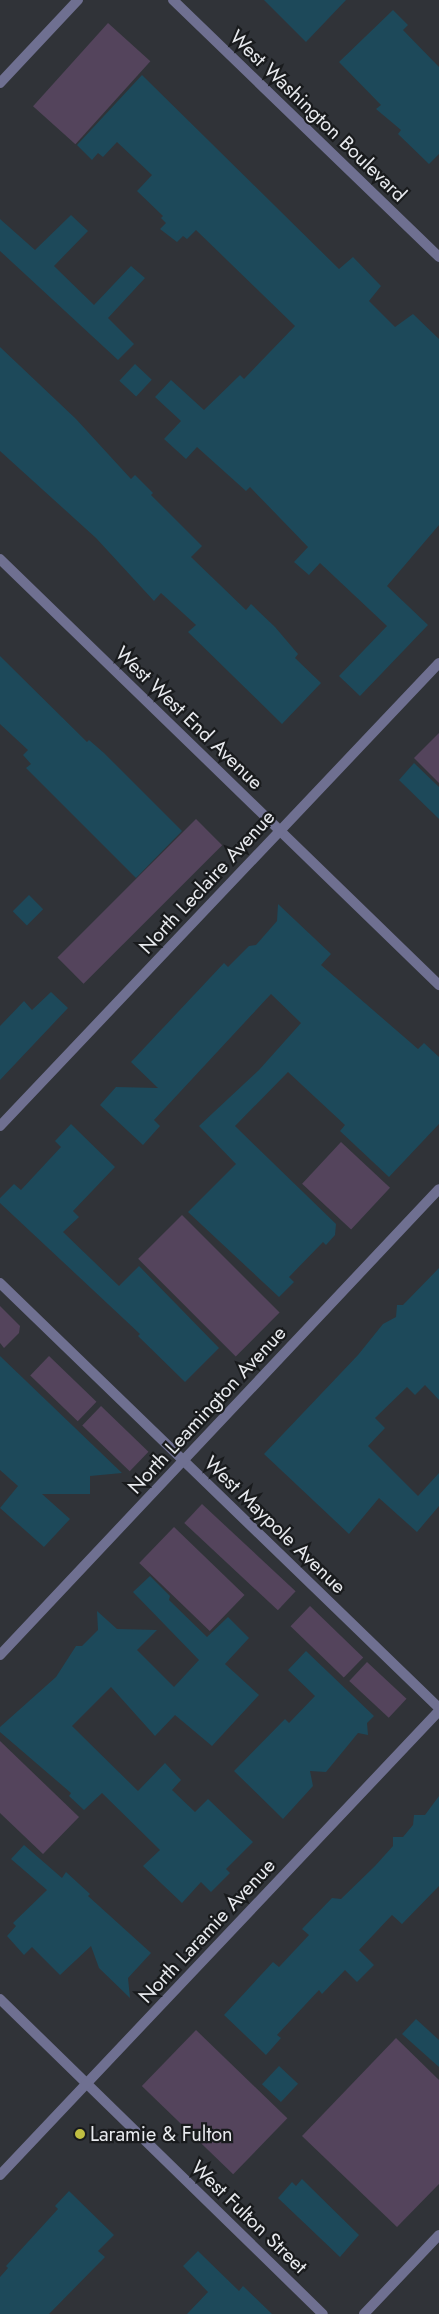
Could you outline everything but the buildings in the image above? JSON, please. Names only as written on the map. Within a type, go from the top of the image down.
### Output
[{"type":"street","points":[[0,83],[78,0]]},
{"type":"street","name":"West Washington Boulevard","points":[[173,0],[439,257]]},
{"type":"street","name":"West West End Avenue","points":[[0,559],[439,985]]},
{"type":"street","name":"North Leclaire Avenue","points":[[0,1126],[439,663]]},
{"type":"street","name":"North Leamington Avenue","points":[[0,1655],[439,1190]]},
{"type":"street","name":"West Maypole Avenue","points":[[0,1283],[439,1710]]},
{"type":"street","name":"North Laramie Avenue","points":[[0,2175],[439,1710]]},
{"type":"street","name":"West Fulton Street","points":[[0,1998],[323,2314]]},
{"type":"street","points":[[364,2314],[439,2235]]},
{"type":"shaded area","points":[[108,23],[150,61],[75,144],[33,106]]},
{"type":"shaded area","points":[[439,733],[439,783],[414,758]]},
{"type":"shaded area","points":[[196,819],[222,845],[84,984],[57,958]]},
{"type":"shaded area","points":[[341,1142],[390,1188],[351,1229],[302,1184]]},
{"type":"shaded area","points":[[182,1215],[280,1313],[236,1356],[138,1259]]},
{"type":"shaded area","points":[[0,1306],[20,1326],[19,1333],[4,1348],[0,1343]]},
{"type":"shaded area","points":[[49,1356],[96,1402],[78,1421],[30,1375]]},
{"type":"shaded area","points":[[101,1406],[148,1452],[130,1471],[82,1425]]},
{"type":"shaded area","points":[[202,1504],[296,1591],[278,1610],[184,1523]]},
{"type":"shaded area","points":[[174,1527],[244,1595],[210,1631],[139,1563]]},
{"type":"shaded area","points":[[310,1606],[363,1657],[344,1678],[291,1626]]},
{"type":"shaded area","points":[[367,1662],[406,1699],[389,1718],[349,1681]]},
{"type":"shaded area","points":[[0,1741],[79,1817],[43,1854],[0,1813]]},
{"type":"shaded area","points":[[196,2030],[287,2118],[233,2174],[142,2086]]},
{"type":"shaded area","points":[[396,2038],[439,2080],[439,2184],[397,2227],[302,2136]]},
{"type":"place","name":"Laramie & Fulton","points":[[80,2134]]}]
